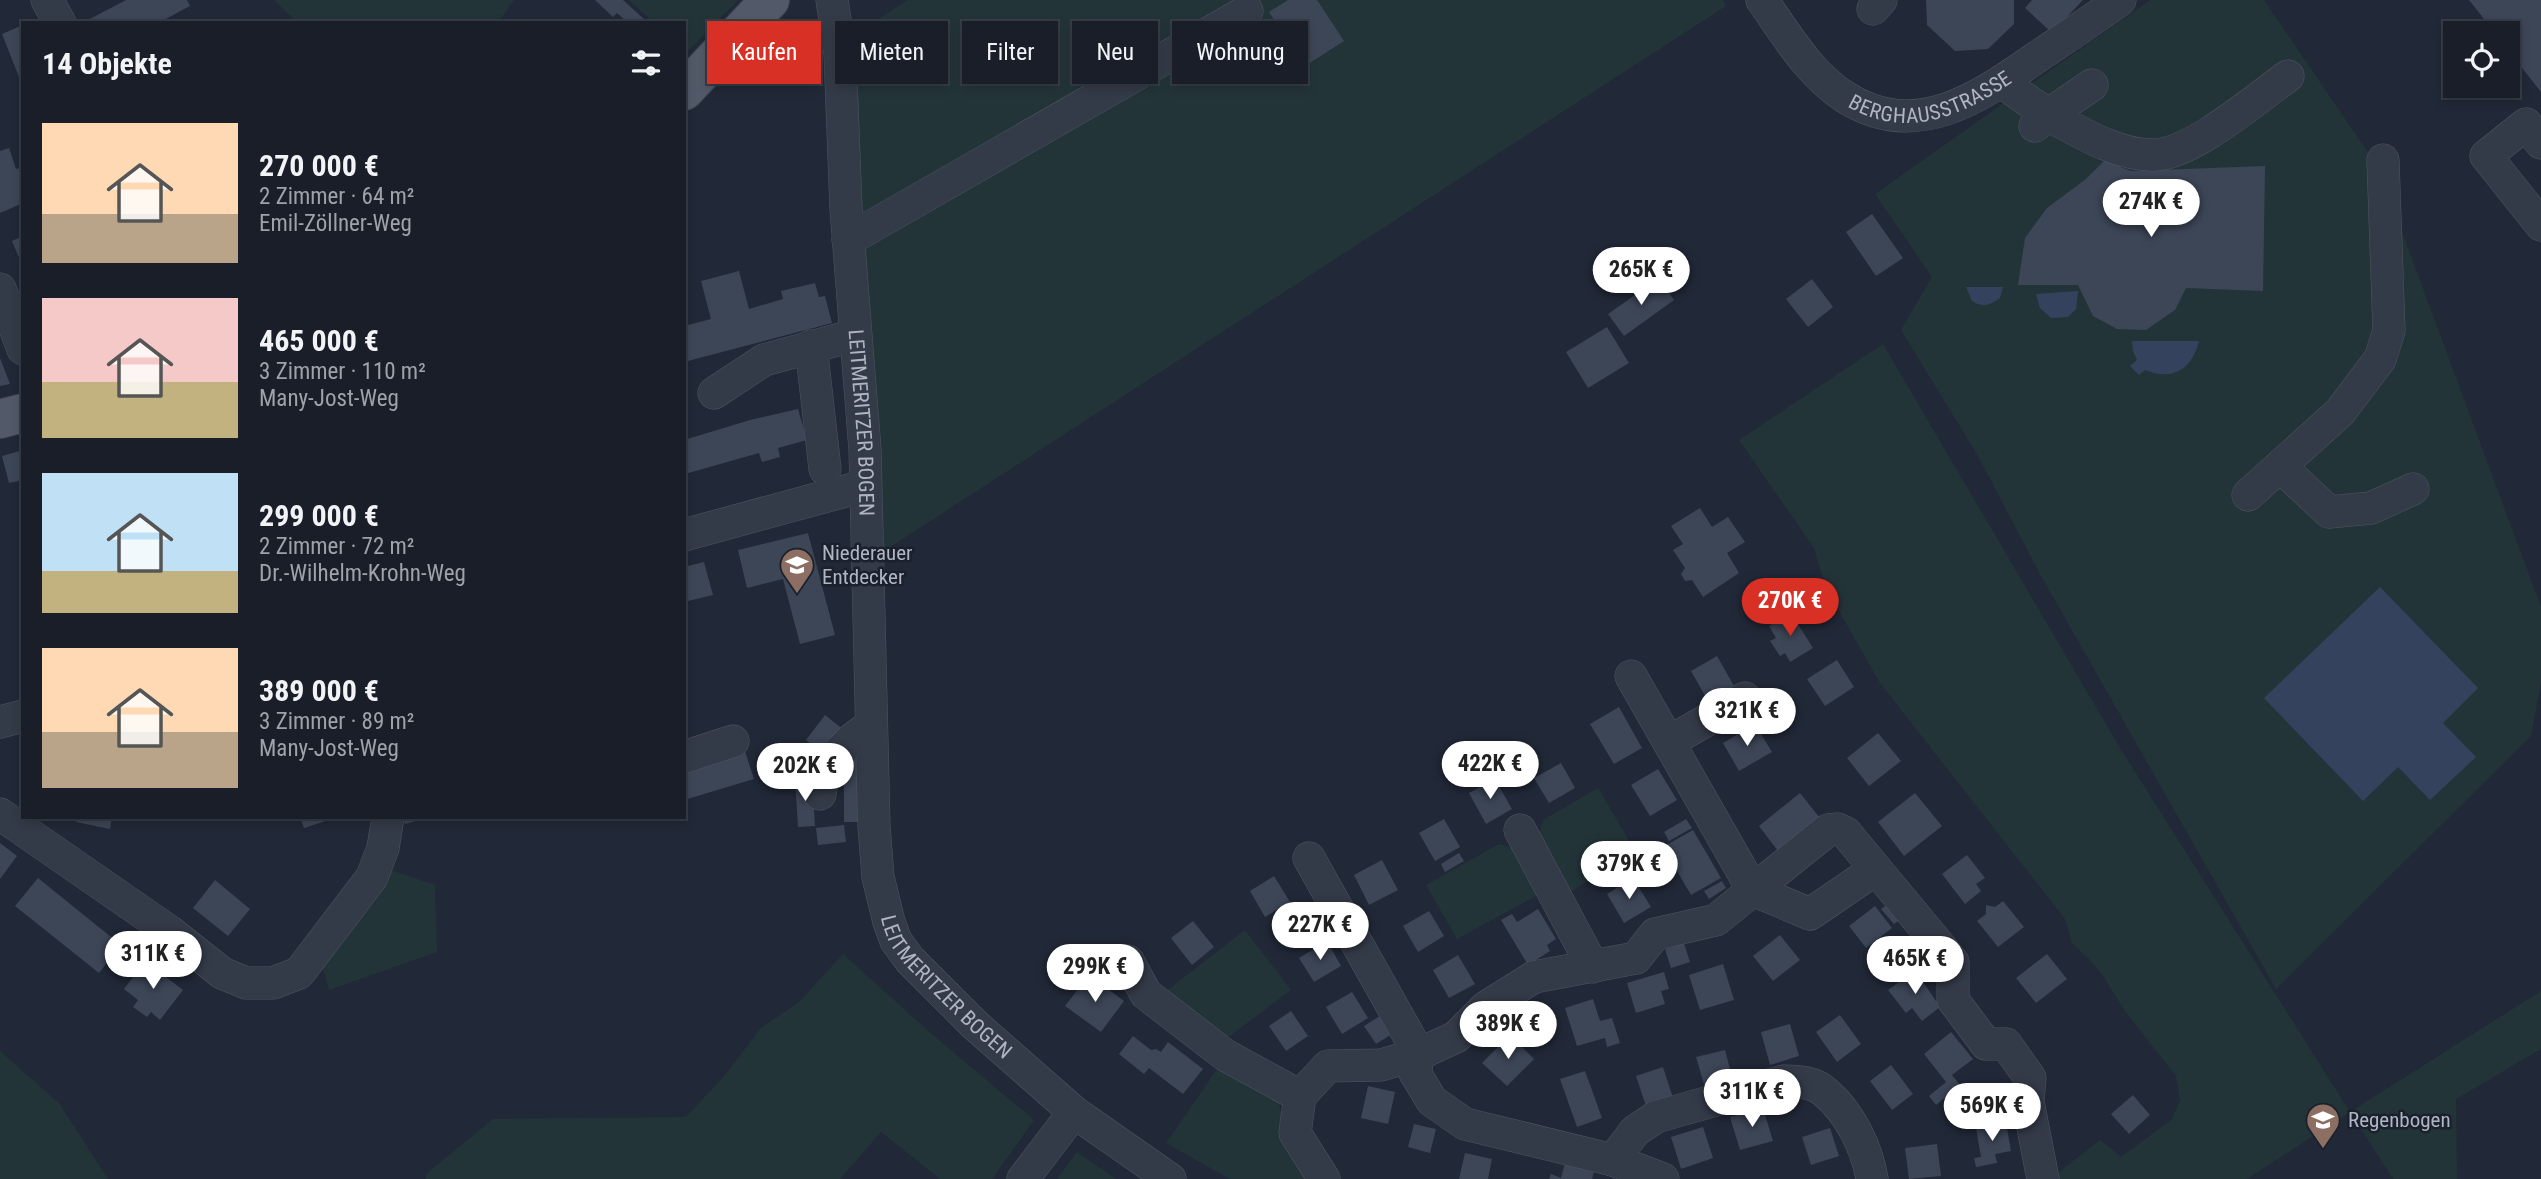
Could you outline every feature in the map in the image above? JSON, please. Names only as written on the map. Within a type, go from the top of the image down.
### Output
[{"type":"main road","points":[[686,89],[769,0]]},
{"type":"main road","points":[[0,419],[21,414]]},
{"type":"street","points":[[47,0],[59,21]]},
{"type":"street","name":"LEITMERITZER BOGEN","points":[[832,0],[840,53],[848,240],[865,450],[874,826],[878,877],[889,922],[896,941],[911,960],[974,1024],[1074,1112],[1170,1179]]},
{"type":"street","name":"BERGHAUSSTRASSE","points":[[1762,0],[1822,78],[1846,97],[1877,112],[1914,116],[1957,107],[2003,82],[2111,3]]},
{"type":"street","points":[[848,240],[1247,11]]},
{"type":"street","points":[[2003,82],[2041,120],[2129,152],[2153,155],[2171,153],[2193,143],[2288,76]]},
{"type":"street","points":[[2041,120],[2092,85]]},
{"type":"street","points":[[2536,127],[2486,156],[2541,225]]},
{"type":"street","points":[[2248,495],[2340,412],[2379,359],[2389,331],[2383,160]]},
{"type":"street","points":[[0,289],[21,344]]},
{"type":"street","points":[[714,393],[764,360],[855,335]]},
{"type":"street","points":[[811,346],[825,469]]},
{"type":"street","points":[[2280,466],[2329,512],[2371,508],[2413,489]]},
{"type":"street","points":[[686,535],[864,486]]},
{"type":"street","points":[[1631,676],[1754,890],[1810,914],[1875,869]]},
{"type":"street","points":[[1669,742],[1745,698]]},
{"type":"street","points":[[0,722],[21,717]]},
{"type":"street","points":[[820,793],[825,767],[850,740],[871,725]]},
{"type":"street","points":[[686,756],[733,741]]},
{"type":"street","points":[[0,814],[169,931],[222,973],[246,983],[274,983],[299,973],[372,877],[383,848],[388,819]]},
{"type":"street","points":[[1324,1179],[1295,1133],[1300,1096],[1328,1066],[1381,1065],[1419,1054],[1456,1037],[1486,1007],[1534,977],[1636,958],[1655,934],[1716,920],[1828,830],[1838,829],[1846,833],[1952,962],[1953,1000],[1986,1044],[2006,1044],[2030,1078],[2028,1102],[2043,1179]]},
{"type":"street","points":[[1520,830],[1593,967]]},
{"type":"street","points":[[1309,858],[1419,1054],[1415,1073],[1432,1101],[1465,1124],[1613,1160],[1663,1179]]},
{"type":"street","points":[[1128,961],[1146,994],[1225,1055],[1300,1096]]},
{"type":"street","points":[[1613,1160],[1635,1131],[1656,1117],[1783,1081],[1798,1081],[1824,1091],[1844,1114],[1868,1156],[1872,1179]]},
{"type":"street","points":[[1023,1179],[1074,1112]]},
{"type":"shaded area","points":[[274,0],[514,0],[499,21],[295,21]]},
{"type":"shaded area","points":[[629,0],[738,0],[717,21],[707,21],[707,32],[687,52],[686,21],[652,21]]},
{"type":"shaded area","points":[[908,0],[1723,0],[1726,6],[884,551],[850,84],[948,84],[948,21],[875,21]]},
{"type":"shaded area","points":[[2150,0],[2264,0],[2378,167],[2541,607],[2541,682],[2531,736],[2276,989],[2040,574],[1978,456],[1901,330],[1932,277],[1875,194]]},
{"type":"shaded area","points":[[1883,344],[2120,748],[2350,1112],[2247,1179],[2058,1179],[2060,1171],[2100,1140],[2121,1157],[2171,1120],[2180,1101],[2176,1076],[2124,1010],[2102,974],[2072,943],[2065,919],[1880,683],[1826,588],[1814,548],[1739,440]]},
{"type":"shaded area","points":[[1598,788],[1636,852],[1565,895],[1536,843],[1543,820]]},
{"type":"shaded area","points":[[1499,844],[1521,850],[1545,891],[1457,939],[1426,885]]},
{"type":"shaded area","points":[[385,868],[435,885],[437,952],[329,990],[320,957]]},
{"type":"shaded area","points":[[1245,930],[1291,990],[1222,1042],[1165,992]]},
{"type":"shaded area","points":[[843,954],[1034,1120],[992,1179],[940,1179],[881,1132],[840,1179],[426,1179],[427,1173],[493,1119],[686,1117],[725,1075],[761,1028],[799,1002]]},
{"type":"shaded area","points":[[2541,991],[2541,1049],[2456,1099],[2457,1179],[2393,1179],[2350,1112]]},
{"type":"shaded area","points":[[0,1051],[59,1103],[108,1179],[0,1179]]},
{"type":"shaded area","points":[[1222,1062],[1279,1103],[1288,1147],[1313,1179],[1230,1179],[1166,1143]]},
{"type":"shaded area","points":[[1077,1152],[1116,1179],[1057,1179]]},
{"type":"water","points":[[1966,287],[2003,287],[2000,298],[1983,305],[1972,301]]},
{"type":"water","points":[[2078,291],[2076,309],[2068,317],[2051,318],[2040,308],[2036,294]]},
{"type":"water","points":[[2132,341],[2199,341],[2191,359],[2180,370],[2164,374],[2145,370],[2139,375],[2130,366],[2137,360]]},
{"type":"water","points":[[2380,587],[2478,688],[2443,723],[2476,757],[2430,800],[2398,767],[2363,801],[2264,698]]},
{"type":"building","points":[[126,0],[187,0],[190,6],[162,21],[86,21]]},
{"type":"building","points":[[595,0],[623,0],[644,19],[626,21],[617,13],[613,17]]},
{"type":"building","points":[[1288,0],[1317,0],[1344,41],[1308,64],[1308,21],[1275,21],[1269,12]]},
{"type":"building","points":[[1926,0],[2014,0],[2014,24],[1988,49],[1955,51],[1927,25]]},
{"type":"building","points":[[2032,0],[2083,0],[2052,33],[2025,8]]},
{"type":"building","points":[[2469,0],[2541,0],[2541,92],[2520,65],[2520,21],[2486,21]]},
{"type":"building","points":[[21,26],[21,82],[2,34]]},
{"type":"building","points":[[9,148],[16,169],[21,168],[21,204],[0,213],[0,151]]},
{"type":"building","points":[[2108,157],[2119,162],[2120,167],[2131,171],[2265,166],[2263,291],[2186,288],[2175,310],[2146,330],[2117,329],[2093,316],[2078,285],[2018,285],[2025,238],[2047,208],[2086,179]]},
{"type":"building","points":[[1872,214],[1903,258],[1876,276],[1846,232]]},
{"type":"building","points":[[21,237],[21,260],[20,260],[12,241]]},
{"type":"building","points":[[739,271],[749,309],[783,299],[781,291],[815,283],[819,297],[825,296],[832,323],[686,361],[686,325],[711,319],[701,281]]},
{"type":"building","points":[[1659,278],[1674,300],[1624,336],[1608,314]]},
{"type":"building","points":[[1812,279],[1833,307],[1808,327],[1786,299]]},
{"type":"building","points":[[1607,327],[1629,363],[1588,388],[1566,352]]},
{"type":"building","points":[[0,358],[10,384],[0,386]]},
{"type":"building","points":[[798,409],[807,440],[778,448],[780,457],[762,462],[759,453],[686,474],[686,439]]},
{"type":"building","points":[[21,451],[21,480],[9,483],[2,456]]},
{"type":"building","points":[[1700,508],[1712,527],[1728,517],[1745,542],[1727,553],[1739,573],[1703,597],[1692,580],[1685,581],[1681,574],[1685,568],[1673,550],[1683,544],[1671,526]]},
{"type":"building","points":[[808,533],[835,635],[800,644],[783,579],[747,588],[738,550]]},
{"type":"building","points":[[704,562],[713,595],[686,602],[686,566]]},
{"type":"building","points":[[1791,613],[1813,648],[1790,662],[1785,653],[1780,656],[1770,641],[1776,638],[1769,626]]},
{"type":"building","points":[[1717,656],[1734,686],[1708,701],[1691,671]]},
{"type":"building","points":[[1837,660],[1854,687],[1825,706],[1807,679]]},
{"type":"building","points":[[1619,707],[1642,748],[1614,764],[1590,724]]},
{"type":"building","points":[[825,715],[844,730],[824,755],[806,740]]},
{"type":"building","points":[[1755,724],[1772,752],[1739,771],[1723,743]]},
{"type":"building","points":[[1878,733],[1901,761],[1869,786],[1847,758]]},
{"type":"building","points":[[743,745],[754,779],[686,799],[686,762]]},
{"type":"building","points":[[844,760],[861,760],[862,822],[844,822]]},
{"type":"building","points":[[1561,763],[1575,788],[1549,803],[1534,778]]},
{"type":"building","points":[[1658,769],[1677,800],[1650,816],[1631,785]]},
{"type":"building","points":[[812,778],[815,826],[798,827],[795,779]]},
{"type":"building","points":[[1495,779],[1512,809],[1486,824],[1469,793]]},
{"type":"building","points":[[1800,793],[1820,818],[1778,851],[1759,826]]},
{"type":"building","points":[[1915,793],[1942,826],[1904,856],[1878,822]]},
{"type":"building","points":[[77,819],[112,819],[110,829],[76,822]]},
{"type":"building","points":[[301,819],[332,819],[304,828]]},
{"type":"building","points":[[404,819],[422,819],[405,824]]},
{"type":"building","points":[[1444,819],[1460,847],[1435,861],[1419,833]]},
{"type":"building","points":[[1686,819],[1692,828],[1669,841],[1664,832]]},
{"type":"building","points":[[844,825],[846,842],[818,845],[816,828]]},
{"type":"building","points":[[1693,830],[1721,878],[1691,895],[1663,847]]},
{"type":"building","points":[[0,843],[17,856],[0,879]]},
{"type":"building","points":[[1459,853],[1464,861],[1445,872],[1441,864]]},
{"type":"building","points":[[1967,855],[1985,878],[1976,884],[1981,891],[1965,904],[1942,874]]},
{"type":"building","points":[[1382,860],[1398,890],[1369,905],[1354,875]]},
{"type":"building","points":[[1274,876],[1290,902],[1265,917],[1250,891]]},
{"type":"building","points":[[38,878],[121,945],[99,973],[15,906]]},
{"type":"building","points":[[1633,878],[1651,907],[1624,923],[1607,894]]},
{"type":"building","points":[[215,880],[250,909],[228,936],[193,908]]},
{"type":"building","points":[[1722,881],[1726,888],[1709,899],[1704,891]]},
{"type":"building","points":[[2003,901],[2024,927],[1998,947],[1977,921],[1986,914],[1986,905],[1995,907]]},
{"type":"building","points":[[1889,903],[1902,918],[1894,924],[1881,909]]},
{"type":"building","points":[[1875,906],[1892,928],[1866,948],[1849,926]]},
{"type":"building","points":[[1538,909],[1556,939],[1547,945],[1550,951],[1528,965],[1501,920],[1512,914],[1517,922]]},
{"type":"building","points":[[1429,911],[1444,936],[1418,952],[1403,926]]},
{"type":"building","points":[[1193,921],[1214,947],[1192,965],[1171,938]]},
{"type":"building","points":[[1780,935],[1800,960],[1773,981],[1753,956]]},
{"type":"building","points":[[1327,941],[1341,966],[1314,982],[1299,958]]},
{"type":"building","points":[[1684,943],[1690,962],[1671,968],[1665,949]]},
{"type":"building","points":[[2047,954],[2067,979],[2036,1003],[2016,978]]},
{"type":"building","points":[[1458,955],[1475,984],[1449,998],[1433,970]]},
{"type":"building","points":[[145,961],[183,990],[160,1020],[151,1012],[147,1017],[133,1007],[138,1000],[124,989]]},
{"type":"building","points":[[1723,964],[1734,1000],[1700,1010],[1689,975]]},
{"type":"building","points":[[1915,970],[1940,1007],[1922,1021],[1912,1008],[1906,1013],[1888,990]]},
{"type":"building","points":[[1664,972],[1669,989],[1661,991],[1665,1004],[1636,1013],[1627,983]]},
{"type":"building","points":[[1089,975],[1124,1001],[1101,1032],[1065,1006]]},
{"type":"building","points":[[1352,992],[1368,1018],[1342,1034],[1326,1007]]},
{"type":"building","points":[[1593,999],[1600,1021],[1612,1018],[1620,1043],[1607,1047],[1605,1038],[1577,1046],[1565,1008]]},
{"type":"building","points":[[1291,1011],[1308,1036],[1286,1051],[1269,1026]]},
{"type":"building","points":[[1383,1014],[1395,1032],[1376,1044],[1364,1026]]},
{"type":"building","points":[[1840,1015],[1861,1044],[1837,1062],[1816,1032]]},
{"type":"building","points":[[1790,1024],[1799,1056],[1770,1065],[1761,1032]]},
{"type":"building","points":[[1951,1032],[1973,1059],[1952,1075],[1960,1085],[1936,1105],[1929,1096],[1946,1082],[1924,1054]]},
{"type":"building","points":[[1510,1035],[1534,1059],[1507,1086],[1482,1063]]},
{"type":"building","points":[[1133,1036],[1151,1050],[1161,1052],[1168,1042],[1203,1069],[1183,1094],[1149,1068],[1144,1074],[1119,1054]]},
{"type":"building","points":[[1725,1050],[1733,1080],[1705,1088],[1696,1057]]},
{"type":"building","points":[[1891,1065],[1913,1094],[1892,1110],[1870,1081]]},
{"type":"building","points":[[1663,1067],[1673,1098],[1646,1106],[1636,1076]]},
{"type":"building","points":[[1585,1071],[1602,1118],[1577,1127],[1560,1079]]},
{"type":"building","points":[[1368,1086],[1395,1092],[1388,1124],[1361,1118]]},
{"type":"building","points":[[2133,1095],[2150,1115],[2129,1134],[2111,1114]]},
{"type":"building","points":[[1763,1108],[1773,1141],[1740,1150],[1730,1117]]},
{"type":"building","points":[[2006,1122],[2011,1151],[1995,1154],[1997,1163],[1976,1167],[1974,1158],[1981,1157],[1976,1128]]},
{"type":"building","points":[[1414,1124],[1436,1129],[1430,1153],[1408,1147]]},
{"type":"building","points":[[1703,1127],[1713,1158],[1681,1169],[1671,1137]]},
{"type":"building","points":[[1830,1128],[1839,1156],[1811,1165],[1802,1137]]},
{"type":"building","points":[[1937,1144],[1941,1176],[1909,1179],[1905,1148]]},
{"type":"building","points":[[1465,1153],[1492,1159],[1488,1179],[1459,1179]]},
{"type":"building","points":[[1565,1163],[1594,1171],[1592,1179],[1549,1179],[1551,1174],[1561,1178]]},
{"type":"place","name":"Niederauer Entdecker","points":[[797,595]]},
{"type":"place","name":"Regenbogen","points":[[2323,1150]]}]
